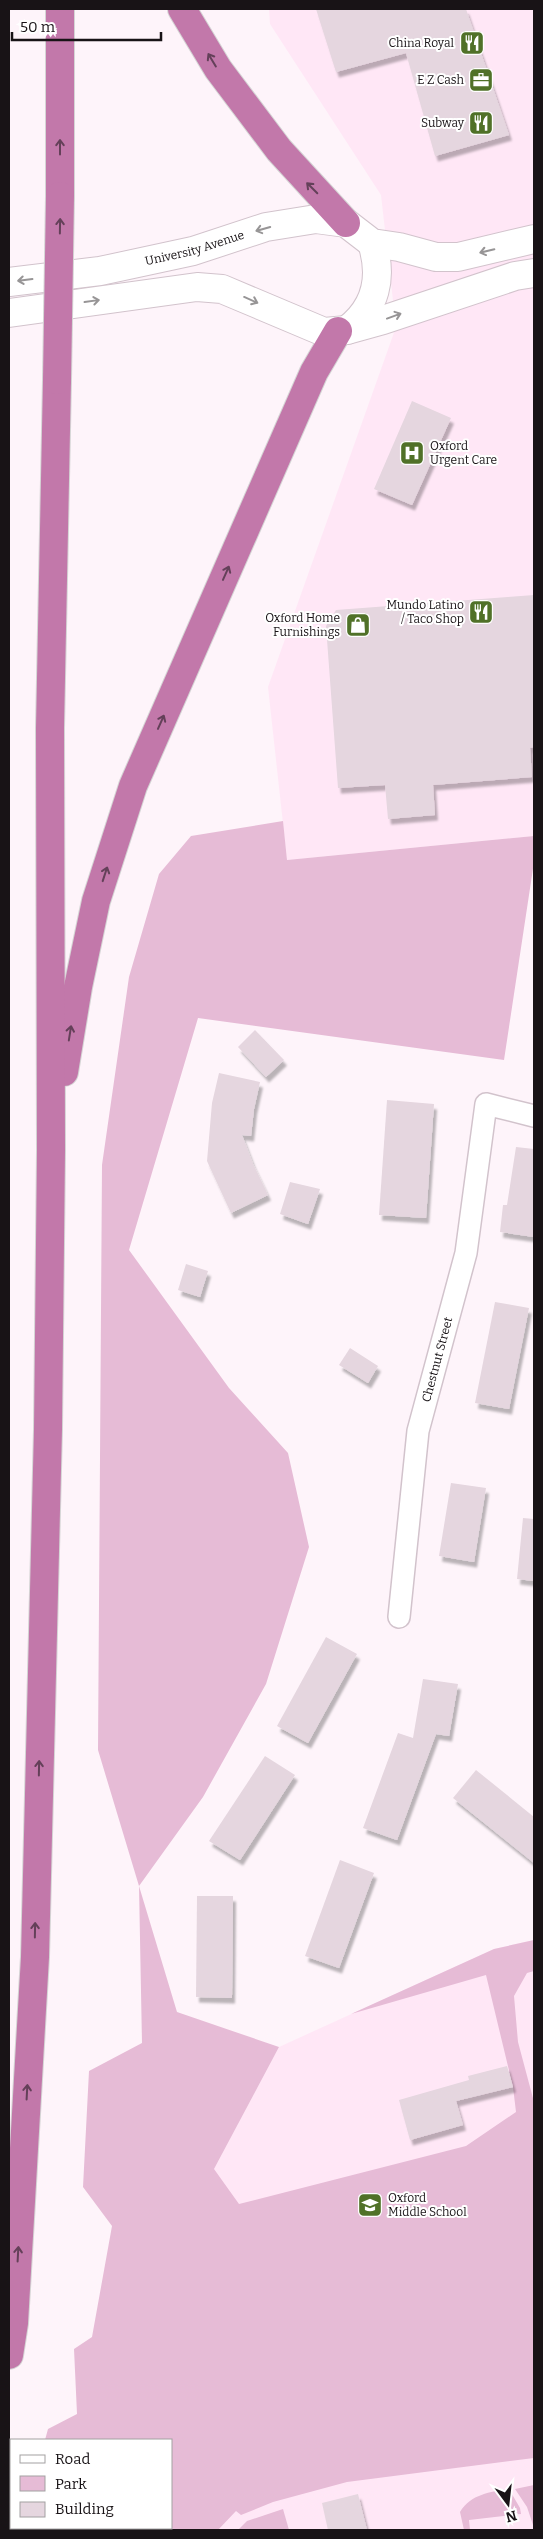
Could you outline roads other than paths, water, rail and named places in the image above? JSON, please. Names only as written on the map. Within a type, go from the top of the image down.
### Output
[{"type":"highway","points":[[9,2355],[14,2323],[35,1957],[48,1430],[51,1150],[50,728],[60,196],[60,9]]},
{"type":"highway","points":[[182,9],[218,69],[274,143],[346,223]]},
{"type":"highway","points":[[51,1150],[78,986],[96,901],[133,786],[305,392],[342,331]]},
{"type":"main road","name":"University Avenue","points":[[9,282],[100,271],[194,251],[266,227],[316,219],[346,223],[372,243],[400,247],[436,257],[458,257],[534,239]]},
{"type":"main road","points":[[342,331],[359,321],[370,307],[377,266],[372,243]]},
{"type":"main road","points":[[9,313],[197,287],[222,289],[324,332],[342,331],[383,320],[457,293],[515,276],[534,273]]},
{"type":"street","name":"Chestnut Street","points":[[399,1617],[418,1431],[466,1253],[486,1104],[534,1116]]},
{"type":"place","name":"China Royal","points":[[472,43]]},
{"type":"place","name":"E Z Cash","points":[[481,80]]},
{"type":"place","name":"Subway","points":[[481,123]]},
{"type":"place","name":"Oxford Urgent Care","points":[[412,453]]},
{"type":"place","name":"Mundo Latino / Taco Shop","points":[[481,612]]},
{"type":"place","name":"Oxford Home Furnishings","points":[[358,625]]},
{"type":"place","name":"Oxford Middle School","points":[[370,2205]]}]
